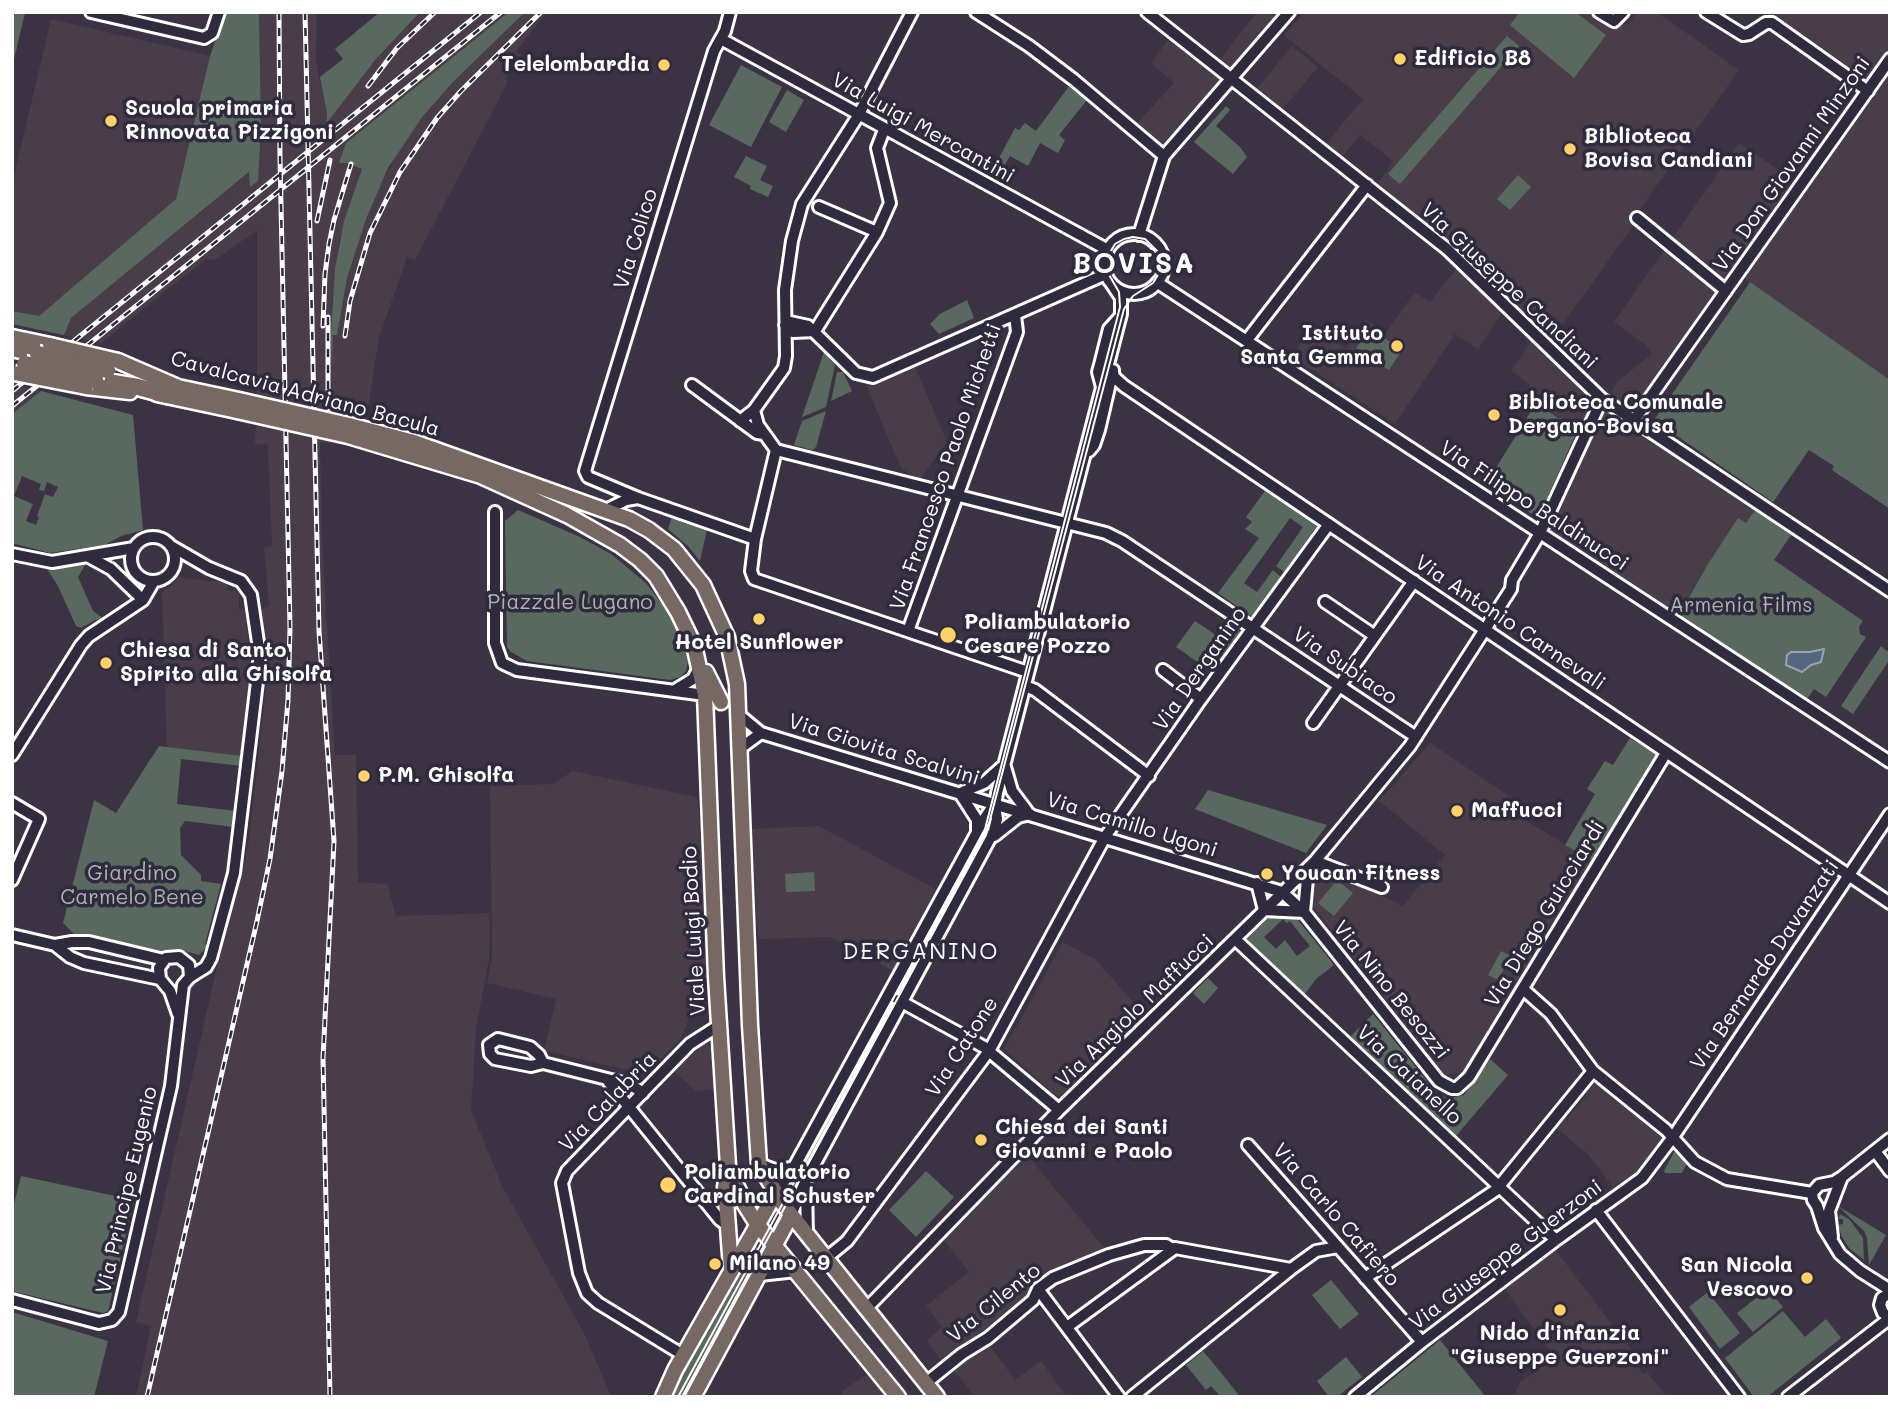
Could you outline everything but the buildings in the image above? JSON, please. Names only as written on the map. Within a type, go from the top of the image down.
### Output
[{"type":"highway","points":[[12,348],[25,361]]},
{"type":"highway","name":"Cavalcavia Adriano Bacula","points":[[25,361],[102,374],[138,387],[173,391]]},
{"type":"main road","name":"Cavalcavia Adriano Bacula","points":[[12,337],[25,361],[102,374],[349,431],[541,494]]},
{"type":"main road","points":[[541,494],[608,509],[637,522],[664,541],[686,562],[703,585],[721,619],[737,684],[750,1025],[759,1164],[775,1194],[807,1236],[937,1397]]},
{"type":"main road","points":[[541,494],[648,566],[678,612],[721,702]]},
{"type":"main road","points":[[694,645],[705,695],[738,714]]},
{"type":"main road","name":"Viale Luigi Bodio","points":[[705,695],[720,1050],[728,1166]]},
{"type":"main road","points":[[728,1166],[745,1205],[757,1224],[898,1397]]},
{"type":"main road","points":[[728,1166],[725,1184],[731,1268]]},
{"type":"main road","points":[[663,1397],[731,1268],[775,1194]]},
{"type":"main road","points":[[693,1397],[791,1215]]},
{"type":"street","points":[[91,12],[204,38],[212,33],[219,12]]},
{"type":"street","name":"Via Colico","points":[[610,486],[588,477],[585,468],[714,51],[730,12]]},
{"type":"street","points":[[740,421],[754,410],[784,368],[785,290],[792,241],[912,12]]},
{"type":"street","points":[[976,12],[1074,80],[1164,156]]},
{"type":"street","name":"Via Giuseppe Candiani","points":[[1147,12],[1232,79],[1280,122],[1447,249],[1602,399],[1890,591]]},
{"type":"street","points":[[1139,235],[1164,156],[1289,12]]},
{"type":"street","points":[[1600,12],[1613,21],[1623,12]]},
{"type":"street","points":[[1706,12],[1736,32],[1746,35],[1763,24],[1772,23],[1868,91]]},
{"type":"street","name":"Via Luigi Mercantini","points":[[721,39],[1108,250]]},
{"type":"street","name":"Via Don Giovanni Minzoni","points":[[1635,419],[1890,60]]},
{"type":"street","points":[[815,331],[877,232],[890,203],[877,148],[884,130]]},
{"type":"street","points":[[1247,340],[1367,186]]},
{"type":"street","points":[[811,204],[877,232]]},
{"type":"street","name":"Via Don Giovanni Minzoni","points":[[1637,218],[1726,291]]},
{"type":"street","points":[[775,1194],[794,1167],[995,803],[1028,671],[1084,459],[1102,389],[1110,355],[1121,314],[1121,298],[1109,279],[1104,263],[1108,250],[1119,238],[1139,235],[1153,241],[1162,254],[1164,270],[1158,283],[1129,300],[1121,314],[1109,329],[1098,372],[1102,389]]},
{"type":"street","points":[[785,325],[793,332],[815,331],[856,373],[873,377],[1015,315],[1109,279]]},
{"type":"street","points":[[1109,279],[1126,293],[1144,292]]},
{"type":"street","name":"Via Filippo Baldinucci","points":[[1158,283],[1890,762]]},
{"type":"street","name":"Via Francesco Paolo Michetti","points":[[908,631],[1017,332],[1015,315]]},
{"type":"street","points":[[1084,459],[1098,433],[1113,372],[1110,355]]},
{"type":"street","name":"Via Antonio Carnevali","points":[[1113,372],[1114,377],[1124,386],[1890,904]]},
{"type":"street","points":[[692,385],[757,433],[764,434]]},
{"type":"street","name":"Via Angiolo Maffucci","points":[[866,1309],[1059,1111],[1311,865],[1416,737],[1511,589],[1512,580],[1540,533],[1602,399]]},
{"type":"street","points":[[754,410],[764,434],[776,450],[755,539],[751,571],[756,579],[1028,671]]},
{"type":"street","name":"Via Subiaco","points":[[776,450],[1106,533],[1122,541],[1416,737]]},
{"type":"street","points":[[610,486],[755,539]]},
{"type":"street","points":[[610,486],[622,501]]},
{"type":"street","points":[[608,509],[622,501],[638,498]]},
{"type":"street","points":[[495,512],[495,643],[502,663],[517,670],[705,695]]},
{"type":"street","name":"Via Derganino","points":[[1105,838],[1201,699],[1329,524]]},
{"type":"street","points":[[131,561],[134,548],[141,540],[152,537],[162,539],[209,568]]},
{"type":"street","points":[[12,755],[80,645],[143,600],[154,581],[167,575],[174,566],[175,556],[171,546]]},
{"type":"street","points":[[12,554],[52,562],[134,548]]},
{"type":"street","points":[[110,554],[131,561],[139,575],[154,581]]},
{"type":"street","points":[[89,557],[111,569],[143,600]]},
{"type":"street","points":[[12,935],[55,945],[80,962],[164,983],[173,988],[208,965],[236,863],[260,658],[248,589],[237,578],[209,568],[185,564],[174,566]]},
{"type":"street","points":[[1313,723],[1414,581]]},
{"type":"street","points":[[1325,602],[1375,636]]},
{"type":"street","points":[[674,691],[693,679],[700,666]]},
{"type":"street","points":[[1163,670],[1201,699]]},
{"type":"street","points":[[1025,686],[1035,690],[1149,776]]},
{"type":"street","name":"Via Giovita Scalvini","points":[[738,714],[761,733],[995,803]]},
{"type":"street","name":"Via Giovita Scalvini","points":[[738,750],[761,733]]},
{"type":"street","name":"Via Diego Guicciardi","points":[[1452,1088],[1457,1088],[1469,1077],[1666,752]]},
{"type":"street","points":[[957,793],[971,790],[990,779],[1001,769],[1006,758]]},
{"type":"street","points":[[1006,758],[1006,773],[1012,791],[1022,806],[1032,814]]},
{"type":"street","points":[[957,793],[973,812],[978,825],[977,832]]},
{"type":"street","points":[[12,803],[39,820],[12,880]]},
{"type":"street","points":[[991,841],[997,820],[995,803]]},
{"type":"street","name":"Via Camillo Ugoni","points":[[995,803],[1282,892]]},
{"type":"street","points":[[791,1215],[806,1180],[995,833],[1025,814],[1032,814]]},
{"type":"street","name":"Via Bernardo Davanzati","points":[[1673,1137],[1890,814]]},
{"type":"street","name":"Via Catone","points":[[825,1259],[847,1241],[989,1051],[1105,838]]},
{"type":"street","points":[[1311,865],[1382,887]]},
{"type":"street","name":"Via Nino Besozzi","points":[[1304,912],[1311,865]]},
{"type":"street","points":[[1257,883],[1264,910]]},
{"type":"street","name":"Via Nino Besozzi","points":[[1282,892],[1304,912],[1438,1081],[1452,1088]]},
{"type":"street","name":"Via Nino Besozzi","points":[[1264,910],[1304,912]]},
{"type":"street","name":"Via Caianello","points":[[1235,939],[1556,1240]]},
{"type":"street","points":[[55,945],[81,941],[105,944],[164,960],[177,956],[188,963],[202,961],[214,949]]},
{"type":"street","points":[[80,962],[76,950],[81,941]]},
{"type":"street","points":[[164,960],[159,970],[164,983]]},
{"type":"street","name":"Via Principe Eugenio","points":[[16,1302],[99,1322],[112,1320],[119,1312],[171,1086],[178,1015],[188,963]]},
{"type":"street","name":"Via Principe Eugenio","points":[[164,983],[178,1015]]},
{"type":"street","points":[[1523,989],[1548,1010],[1593,1071],[1673,1137],[1695,1162],[1727,1179],[1812,1193]]},
{"type":"street","points":[[889,995],[989,1051],[1059,1111]]},
{"type":"street","name":"Via Calabria","points":[[683,1355],[594,1300],[586,1291],[579,1273],[562,1189],[563,1179],[567,1171],[691,1044],[719,1023]]},
{"type":"street","points":[[699,1039],[720,1050]]},
{"type":"street","points":[[543,1063],[631,1085],[643,1093]]},
{"type":"street","points":[[1365,1278],[1493,1193],[1593,1071]]},
{"type":"street","points":[[606,1079],[727,1226]]},
{"type":"street","name":"Via Giuseppe Guerzoni","points":[[1354,1397],[1556,1240],[1642,1178],[1673,1137]]},
{"type":"street","points":[[1788,1397],[1875,1329],[1887,1316],[1880,1303],[1888,1293],[1843,1258],[1824,1228],[1812,1193],[1819,1185],[1842,1177],[1889,1139]]},
{"type":"street","name":"Via Carlo Cafiero","points":[[1248,1145],[1422,1342]]},
{"type":"street","points":[[1875,1151],[1890,1171]]},
{"type":"street","points":[[759,1164],[778,1171],[794,1167]]},
{"type":"street","points":[[1817,1206],[1830,1206],[1835,1200],[1842,1177]]},
{"type":"street","points":[[806,1180],[807,1236]]},
{"type":"street","points":[[1827,1184],[1833,1187],[1836,1194]]},
{"type":"street","points":[[1830,1206],[1832,1240]]},
{"type":"street","points":[[1596,1210],[1739,1397]]},
{"type":"street","name":"Via Cilento","points":[[926,1382],[962,1354],[988,1339],[1033,1300],[1038,1289],[1063,1274],[1120,1252],[1144,1245],[1160,1244],[1174,1249],[1291,1269]]},
{"type":"street","points":[[1132,1397],[1291,1269],[1316,1251],[1338,1247]]},
{"type":"street","points":[[1067,1327],[1174,1249]]},
{"type":"street","points":[[760,1275],[796,1271]]},
{"type":"street","points":[[1038,1289],[1119,1397]]},
{"type":"shaded area","points":[[259,12],[317,12],[316,62],[327,114],[326,123],[376,59],[420,12],[509,12],[346,143],[347,163],[362,169],[339,241],[332,303],[332,355],[333,335],[337,335],[341,302],[354,251],[376,194],[400,148],[423,116],[453,82],[525,12],[547,12],[516,51],[523,57],[505,79],[508,82],[415,260],[407,257],[379,338],[368,408],[351,406],[348,445],[320,442],[322,541],[335,755],[356,755],[358,882],[387,884],[396,916],[490,913],[489,960],[476,1028],[471,1110],[502,1186],[585,1335],[611,1397],[136,1397],[151,1326],[136,1322],[217,967],[249,840],[269,658],[261,609],[269,606],[264,547],[272,546],[268,445],[255,444],[257,230],[215,260],[206,259],[101,343],[64,335],[71,318],[250,172],[250,187],[261,125]]},
{"type":"shaded area","points":[[1257,12],[1289,12],[1161,153],[1132,129],[1174,83],[1151,63],[1173,33],[1215,66]]},
{"type":"shaded area","points":[[1305,12],[1592,12],[1608,24],[1618,25],[1628,24],[1637,12],[1657,12],[1739,70],[1633,219],[1636,222],[1563,324],[1550,315],[1540,329],[1461,252],[1377,185],[1393,161],[1360,135],[1341,158],[1325,145],[1363,99],[1284,35]]},
{"type":"shaded area","points":[[1769,12],[1890,12],[1890,380],[1738,274],[1635,419],[1759,503],[1746,523],[1738,519],[1675,621],[1540,533],[1585,436],[1524,395],[1530,385],[1511,371],[1535,335],[1606,401],[1618,381],[1652,354],[1645,344],[1614,322],[1739,143],[1801,185],[1866,91],[1771,22],[1765,17]]},
{"type":"shaded area","name":"Scuola primaria Rinnovata Pizzigoni","points":[[51,19],[210,56],[176,199],[39,316],[12,311],[12,185]]},
{"type":"shaded area","points":[[1292,46],[1318,67],[1278,115],[1252,95]]},
{"type":"shaded area","name":"Istituto Santa Gemma","points":[[1458,267],[1504,310],[1478,349],[1455,334],[1395,424],[1291,356],[1313,327],[1346,349],[1366,320],[1386,333],[1411,297],[1416,293],[1430,302]]},
{"type":"shaded area","points":[[912,360],[947,442],[919,480],[901,468],[865,383],[866,378]]},
{"type":"shaded area","points":[[12,384],[41,391],[12,414]]},
{"type":"shaded area","points":[[176,577],[228,583],[227,590],[239,594],[239,609],[245,610],[249,648],[256,655],[243,756],[167,747],[162,592],[174,584]]},
{"type":"shaded area","points":[[1430,743],[1525,807],[1520,817],[1593,861],[1548,930],[1463,1073],[1445,1075],[1312,905],[1311,895],[1313,879],[1320,873],[1363,886],[1403,906],[1445,855],[1378,800]]},
{"type":"shaded area","points":[[572,771],[693,796],[698,800],[708,978],[680,1040],[645,1074],[544,1051],[556,999],[487,983],[492,958],[490,786],[554,784]]},
{"type":"shaded area","points":[[819,826],[937,890],[893,971],[831,937],[758,939],[752,829]]},
{"type":"shaded area","points":[[1063,942],[1095,959],[1146,1017],[1061,1100],[1004,1049]]},
{"type":"shaded area","points":[[699,1041],[715,1047],[721,1088],[696,1091],[670,1068]]},
{"type":"shaded area","points":[[1594,1079],[1667,1138],[1629,1182],[1625,1179],[1621,1185],[1618,1183],[1613,1188],[1588,1154],[1556,1128],[1587,1095],[1584,1092]]},
{"type":"shaded area","points":[[1023,1150],[1107,1251],[1037,1287],[944,1365],[927,1340],[942,1327],[926,1306],[969,1272],[941,1237]]},
{"type":"shaded area","points":[[1554,1248],[1641,1363],[1638,1367],[1643,1374],[1647,1372],[1667,1397],[1514,1396],[1520,1382],[1555,1358],[1504,1288]]},
{"type":"shaded area","points":[[987,1342],[1015,1380],[1041,1361],[1067,1397],[975,1397],[950,1366]]},
{"type":"shaded area","points":[[873,1370],[895,1397],[845,1397],[841,1392]]},
{"type":"green space","points":[[12,12],[25,13],[12,68]]},
{"type":"green space","points":[[225,12],[259,12],[261,125],[258,181],[250,187],[249,172],[71,318],[64,335],[12,324],[12,311],[39,316],[176,199],[210,56]]},
{"type":"green space","points":[[380,12],[420,12],[376,59],[326,124],[327,114],[320,77],[343,59],[335,49]]},
{"type":"green space","points":[[509,12],[525,12],[453,82],[423,116],[388,168],[366,219],[347,278],[337,335],[333,335],[332,366],[335,269],[344,221],[362,169],[339,163],[346,143]]},
{"type":"green space","points":[[1520,12],[1575,12],[1606,35],[1574,78],[1510,25]]},
{"type":"green space","points":[[1507,36],[1519,46],[1400,184],[1388,174]]},
{"type":"green space","points":[[741,65],[782,87],[751,147],[709,125]]},
{"type":"green space","points":[[1070,85],[1087,100],[1059,135],[1065,140],[1058,153],[1040,143],[1028,166],[1010,156],[1000,173],[1003,175],[1000,180],[990,175],[1015,128],[1019,130],[1025,123],[1036,131]]},
{"type":"green space","points":[[787,90],[804,100],[786,132],[769,122]]},
{"type":"green space","points":[[1226,106],[1230,110],[1216,126],[1240,147],[1247,157],[1233,174],[1194,142]]},
{"type":"green space","points":[[746,156],[767,166],[760,180],[773,186],[768,197],[750,189],[751,186],[734,177]]},
{"type":"green space","points":[[1518,175],[1531,187],[1510,210],[1497,199]]},
{"type":"green space","points":[[1750,282],[1890,380],[1890,509],[1832,470],[1834,466],[1809,450],[1773,502],[1654,420]]},
{"type":"green space","points":[[967,300],[974,318],[939,334],[930,324],[940,314]]},
{"type":"green space","points":[[1370,328],[1402,350],[1389,370],[1356,348]]},
{"type":"green space","points":[[824,352],[835,365],[826,407],[802,417]]},
{"type":"green space","points":[[837,372],[843,372],[852,391],[831,401]]},
{"type":"green space","points":[[41,391],[133,415],[143,530],[121,536],[105,545],[50,553],[12,543],[12,414]],"holes":[[[22,476],[41,484],[39,490],[44,491],[47,482],[58,487],[53,497],[45,494],[36,525],[26,521],[33,504],[14,496]]]},
{"type":"green space","points":[[1536,403],[1577,431],[1539,516],[1486,484]]},
{"type":"green space","points":[[826,411],[816,447],[812,450],[794,445],[802,421]]},
{"type":"green space","points":[[1265,491],[1317,526],[1284,572],[1276,566],[1303,527],[1290,518],[1244,583],[1257,592],[1273,570],[1281,577],[1252,617],[1218,593],[1259,538],[1245,529],[1252,522],[1246,517]]},
{"type":"green space","name":"Piazzale Lugano","points":[[518,510],[580,537],[611,554],[646,583],[671,616],[684,643],[688,661],[686,671],[680,677],[670,680],[527,661],[511,652],[507,647],[505,521]]},
{"type":"green space","name":"Armenia Films","points":[[1755,510],[1791,535],[1774,560],[1863,621],[1859,627],[1860,634],[1866,637],[1826,697],[1814,689],[1807,699],[1679,615],[1738,518],[1746,523]]},
{"type":"green space","points":[[672,516],[707,529],[700,561],[688,546],[668,529]]},
{"type":"green space","points":[[87,562],[78,577],[93,611],[104,619],[95,620],[81,628],[76,626],[47,569]]},
{"type":"green space","points":[[1195,621],[1223,640],[1233,627],[1242,633],[1213,673],[1176,647]]},
{"type":"green space","points":[[1881,646],[1887,651],[1890,648],[1890,659],[1853,714],[1841,706]]},
{"type":"green space","points":[[1630,738],[1658,756],[1593,861],[1565,845],[1595,794],[1587,789],[1605,761],[1613,765]]},
{"type":"green space","name":"Giardino Carmelo Bene","points":[[159,746],[243,756],[242,766],[181,759],[177,804],[236,811],[234,827],[185,821],[180,828],[181,855],[201,875],[201,881],[221,884],[205,944],[207,947],[199,955],[177,949],[156,952],[74,934],[63,923],[94,800],[116,813]]},
{"type":"green space","points":[[1208,790],[1327,825],[1306,853],[1195,809]]},
{"type":"green space","points":[[977,842],[984,846],[903,992],[897,989]]},
{"type":"green space","points":[[814,872],[815,891],[786,892],[785,874]]},
{"type":"green space","points":[[1337,880],[1353,893],[1334,916],[1318,903]]},
{"type":"green space","points":[[1294,915],[1334,965],[1316,979],[1304,995],[1247,944],[1246,940],[1269,917]],"holes":[[[1283,919],[1287,923],[1290,921],[1310,946],[1297,956],[1285,940],[1276,949],[1264,937]]]},
{"type":"green space","points":[[1501,951],[1511,956],[1498,980],[1488,975]]},
{"type":"green space","points":[[1208,978],[1218,988],[1204,1004],[1193,993]]},
{"type":"green space","points":[[888,1006],[894,1009],[797,1192],[792,1190],[791,1185]]},
{"type":"green space","points":[[1373,1014],[1438,1095],[1450,1098],[1464,1095],[1490,1059],[1508,1075],[1456,1136],[1350,1037]]},
{"type":"green space","points":[[1680,1149],[1689,1159],[1682,1173],[1665,1173],[1674,1152]]},
{"type":"green space","points":[[926,1171],[954,1197],[916,1237],[889,1210]]},
{"type":"green space","points":[[21,1176],[134,1200],[108,1311],[103,1313],[12,1291],[12,1212]]},
{"type":"green space","points":[[1838,1206],[1886,1235],[1869,1265],[1864,1231]]},
{"type":"green space","points":[[1840,1214],[1850,1220],[1863,1238],[1864,1260],[1849,1248],[1842,1237],[1838,1225],[1843,1224],[1843,1219],[1838,1219]]},
{"type":"green space","points":[[754,1244],[764,1255],[687,1397],[669,1397]]},
{"type":"green space","points":[[1331,1280],[1359,1314],[1340,1329],[1312,1295]]},
{"type":"green space","points":[[1768,1289],[1783,1307],[1753,1332],[1737,1313]]},
{"type":"green space","points":[[1708,1292],[1740,1333],[1720,1349],[1689,1307]]},
{"type":"green space","points":[[1783,1311],[1805,1337],[1826,1319],[1841,1338],[1767,1397],[1754,1397],[1725,1358]]},
{"type":"green space","points":[[12,1312],[108,1341],[94,1397],[12,1397]]},
{"type":"green space","points":[[1440,1340],[1486,1397],[1370,1397],[1385,1385]]},
{"type":"green space","points":[[1203,1351],[1240,1397],[1221,1397],[1211,1386],[1206,1390],[1186,1365]]},
{"type":"green space","points":[[1346,1357],[1362,1377],[1337,1397],[1329,1397],[1317,1381]]},
{"type":"water","points":[[1824,649],[1821,662],[1802,672],[1786,665],[1787,655],[1791,652]]},
{"type":"tunnel","points":[[809,203],[819,207]]},
{"type":"tram line","points":[[678,1397],[985,829],[1120,307],[1119,292],[1108,273],[1108,256],[1115,244],[1124,239],[1145,239],[1158,252],[1160,271],[1153,283],[1133,296],[1124,309],[986,835],[682,1397]]},
{"type":"railway","points":[[147,1397],[257,921],[270,859],[282,771],[290,628],[279,12]]},
{"type":"railway","points":[[305,12],[319,631],[334,841],[323,1058],[330,1397]]},
{"type":"railway","points":[[368,86],[397,48],[435,12]]},
{"type":"railway","points":[[12,391],[481,12]]},
{"type":"railway","points":[[12,406],[501,12]]},
{"type":"railway","points":[[345,336],[350,301],[370,233],[400,172],[437,118],[541,12]]},
{"type":"railway","points":[[317,221],[330,160]]},
{"type":"railway","points":[[323,326],[329,244],[351,164]]},
{"type":"railway","points":[[328,317],[328,411]]},
{"type":"place","name":"Edificio B8","points":[[1400,59]]},
{"type":"place","name":"Telelombardia","points":[[664,65]]},
{"type":"place","name":"Scuola primaria Rinnovata Pizzigoni","points":[[111,121]]},
{"type":"place","name":"Biblioteca Bovisa Candiani","points":[[1570,149]]},
{"type":"place","name":"Istituto Santa Gemma","points":[[1397,346]]},
{"type":"place","name":"Biblioteca Comunale Dergano-Bovisa","points":[[1494,415]]},
{"type":"place","name":"Hotel Sunflower","points":[[759,619]]},
{"type":"place","name":"Poliambulatorio Cesare Pozzo","points":[[948,635]]},
{"type":"place","name":"Chiesa di Santo Spirito alla Ghisolfa","points":[[106,663]]},
{"type":"place","name":"P.M. Ghisolfa","points":[[364,776]]},
{"type":"place","name":"Maffucci","points":[[1457,811]]},
{"type":"place","name":"Youcan Fitness","points":[[1267,874]]},
{"type":"place","name":"Chiesa dei Santi Giovanni e Paolo","points":[[981,1140]]},
{"type":"place","name":"Poliambulatorio Cardinal Schuster","points":[[668,1185]]},
{"type":"place","name":"Milano 49","points":[[715,1264]]},
{"type":"place","name":"San Nicola Vescovo","points":[[1807,1278]]},
{"type":"place","name":"Nido d'infanzia \"Giuseppe Guerzoni\"","points":[[1560,1310]]},
{"type":"district","name":"BOVISA","points":[[1134,264]]},
{"type":"district","name":"DERGANINO","points":[[921,952]]}]
